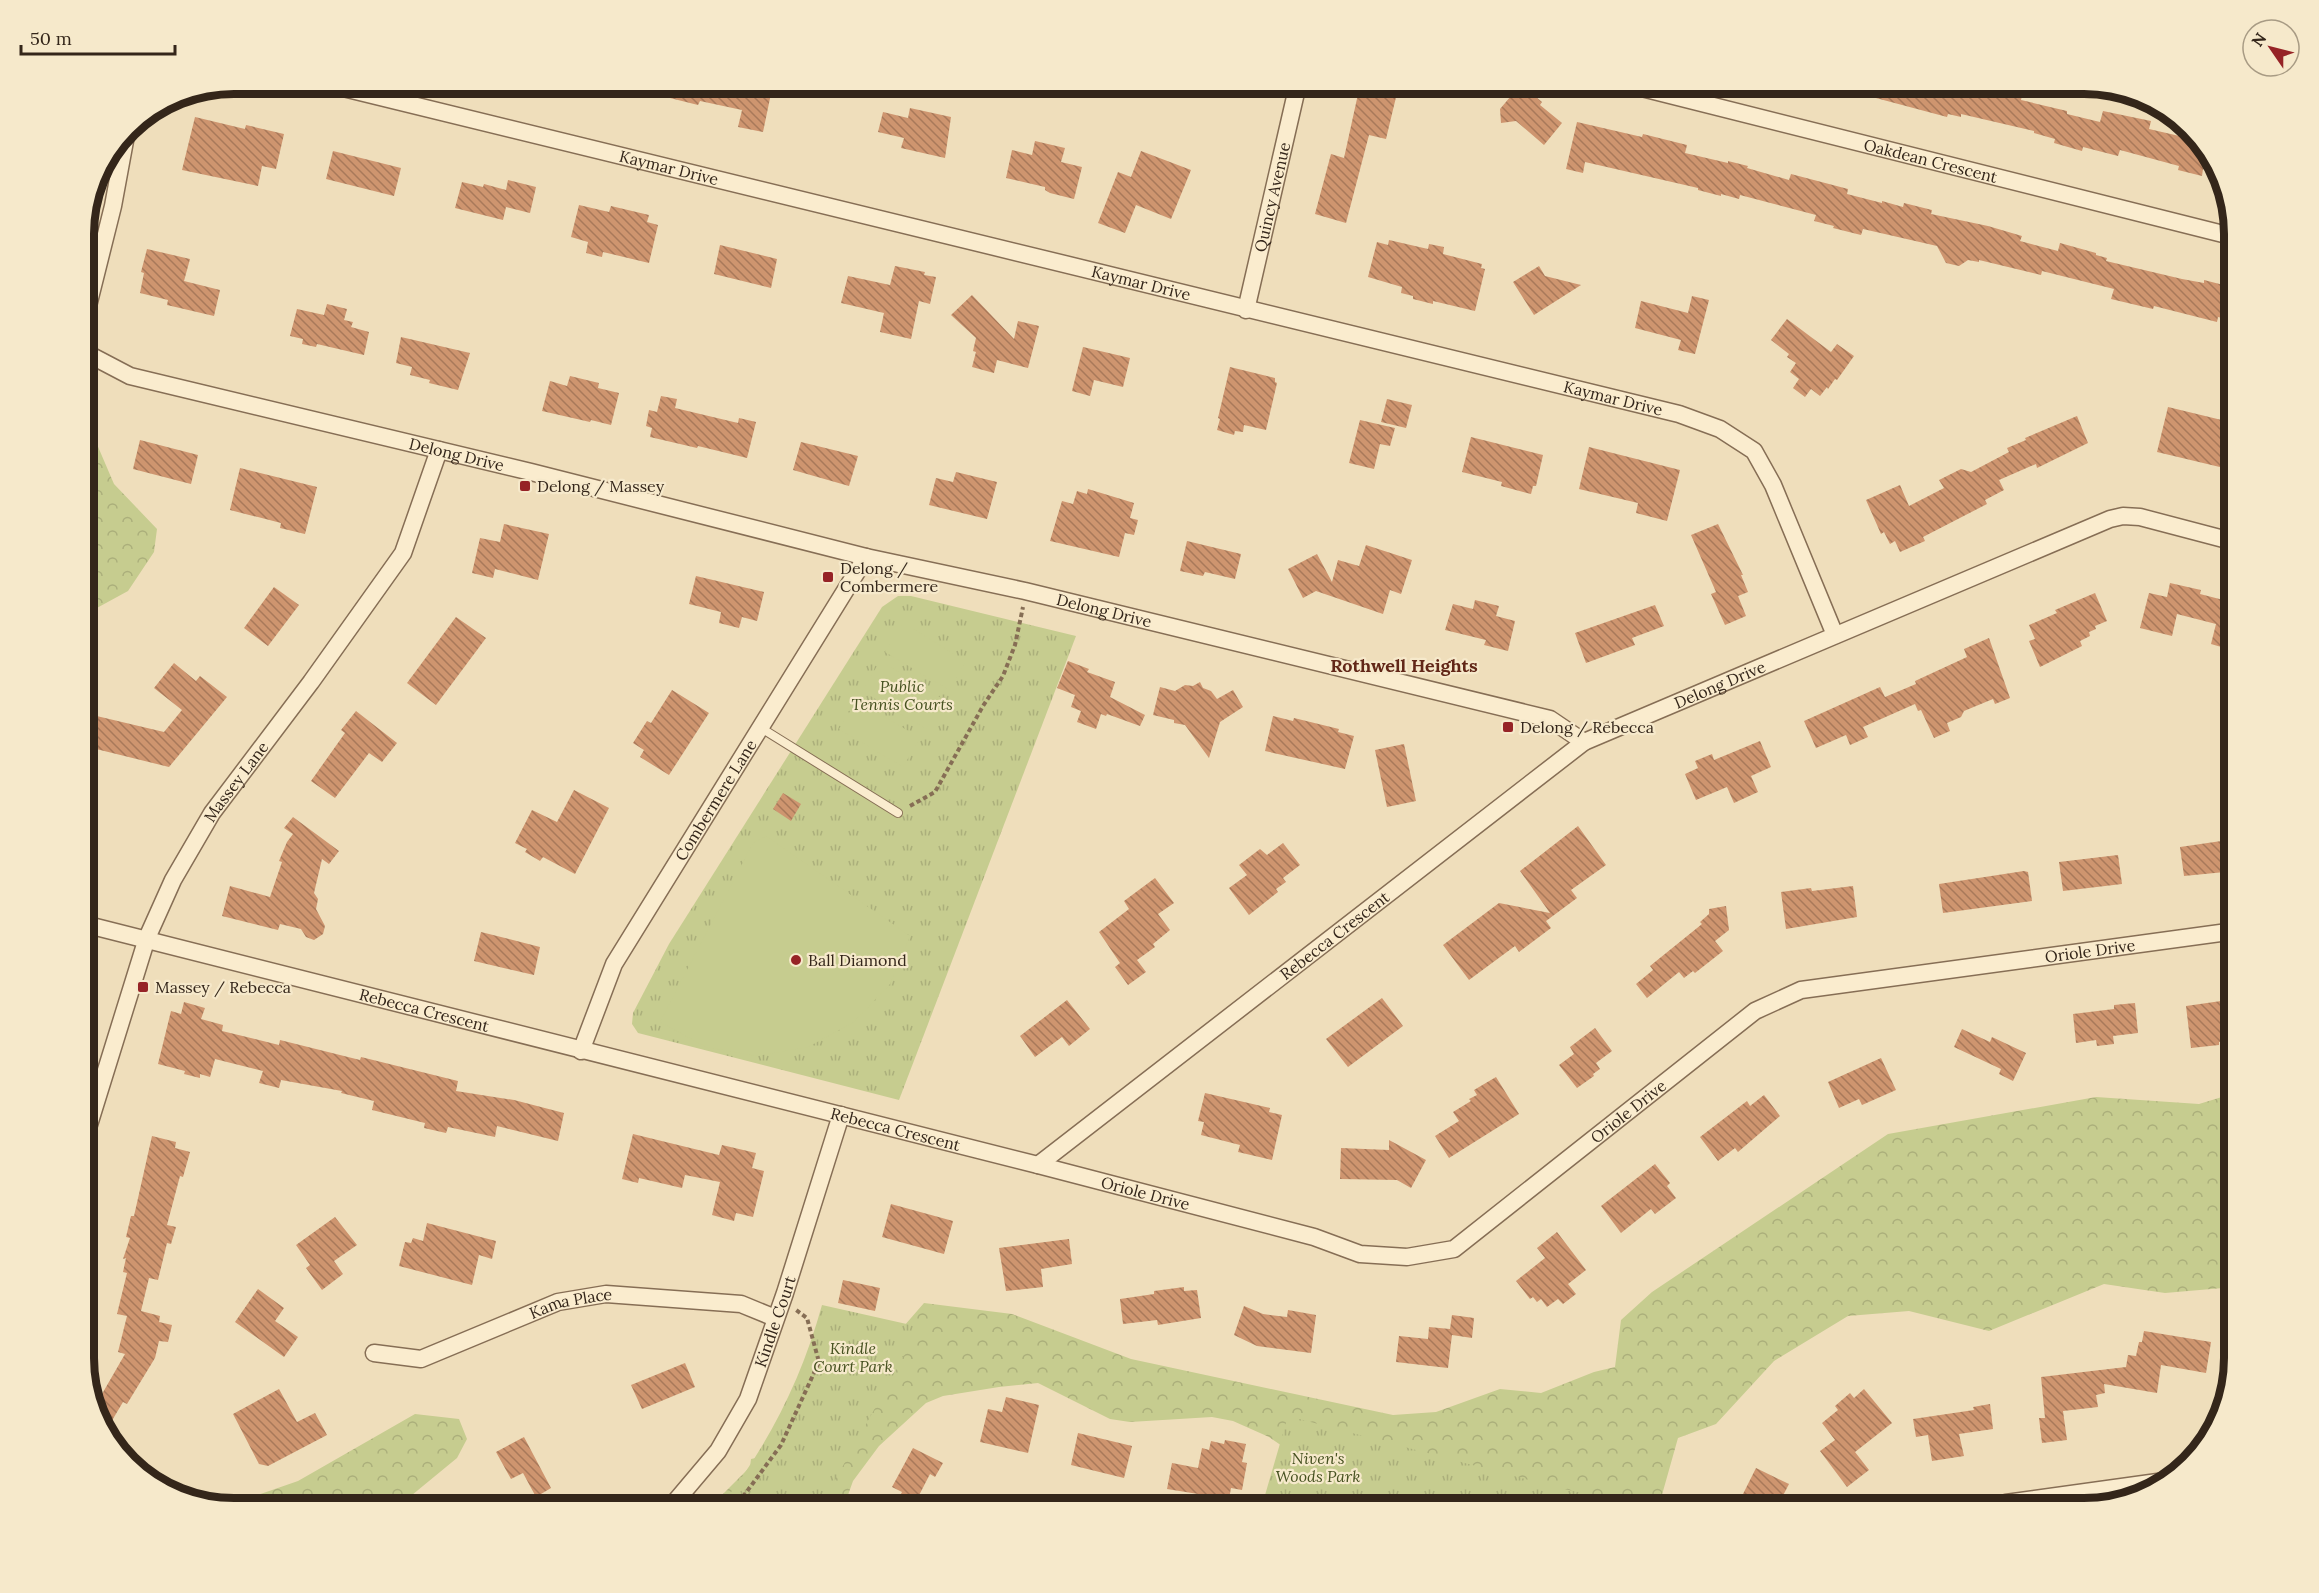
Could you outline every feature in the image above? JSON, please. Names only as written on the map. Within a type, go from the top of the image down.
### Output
[{"type":"street","name":"Kaymar Drive","points":[[372,95],[1679,414],[1720,429],[1754,451],[1773,485],[1835,635]]},
{"type":"street","name":"Quincy Avenue","points":[[1246,310],[1295,95]]},
{"type":"street","name":"Oakdean Crescent","points":[[1670,95],[2224,234]]},
{"type":"street","name":"Delong Drive","points":[[95,278],[113,206],[123,150]]},
{"type":"street","name":"Delong Drive","points":[[95,358],[130,376],[439,450],[866,557],[1025,591],[1550,719],[1584,742],[2062,538],[2123,516],[2140,517],[2224,539]]},
{"type":"street","name":"Massey Lane","points":[[95,1106],[147,938],[173,880],[212,813],[311,682],[403,553],[439,450]]},
{"type":"street","name":"Combermere Lane","points":[[581,1051],[614,964],[866,557]]},
{"type":"street","name":"Rebecca Crescent","points":[[95,926],[1038,1165],[1584,742]]},
{"type":"street","name":"Oriole Drive","points":[[1038,1165],[1314,1237],[1360,1254],[1407,1257],[1454,1249],[1755,1011],[1801,990],[2224,932]]},
{"type":"street","name":"Kindle Court","points":[[678,1498],[718,1451],[748,1399],[841,1115]]},
{"type":"street","name":"Kama Place","points":[[374,1353],[421,1359],[558,1302],[606,1294],[741,1304],[775,1318]]},
{"type":"street","points":[[2042,1498],[2147,1484]]},
{"type":"lane","points":[[761,728],[898,813]]},
{"type":"path","points":[[898,813],[935,792],[983,706],[1003,676],[1015,645],[1025,591]]},
{"type":"path","points":[[742,1498],[781,1445],[819,1362],[807,1318],[782,1300]]},
{"type":"green space","points":[[95,440],[114,484],[157,529],[154,552],[128,591],[95,609]]},
{"type":"green space","name":"Public Tennis Courts","points":[[898,596],[911,596],[1076,636],[899,1100],[638,1033],[632,1024],[633,1013],[669,944],[882,607]]},
{"type":"green space","points":[[903,623],[966,661],[949,690],[885,652]]},
{"type":"green space","name":"Public Tennis Courts","points":[[880,661],[943,699],[926,729],[862,691]]},
{"type":"green space","points":[[857,700],[920,738],[903,767],[839,729]]},
{"type":"green space","name":"Ball Diamond","points":[[766,836],[910,936],[890,984],[854,1022],[808,1047],[757,1056],[706,1047],[660,1022],[753,843]]},
{"type":"green space","points":[[2224,1096],[2223,1288],[2165,1293],[2104,1284],[1989,1331],[1909,1311],[1848,1316],[1774,1361],[1716,1424],[1678,1438],[1661,1498],[1290,1498],[1285,1448],[1269,1437],[1233,1421],[1212,1417],[1130,1422],[1110,1419],[1038,1383],[943,1396],[926,1403],[879,1446],[853,1481],[847,1498],[719,1498],[750,1467],[751,1459],[797,1449],[924,1303],[1012,1314],[1131,1359],[1393,1415],[1436,1412],[1500,1389],[1541,1393],[1594,1372],[1615,1367],[1621,1320],[1652,1292],[1888,1134],[2096,1097],[2199,1104]]},
{"type":"green space","name":"Kindle Court Park","points":[[822,1305],[920,1327],[825,1498],[727,1498],[767,1438],[793,1387]]},
{"type":"green space","points":[[415,1414],[459,1419],[467,1439],[457,1458],[408,1498],[249,1498],[298,1481]]},
{"type":"green space","name":"Niven's Woods Park","points":[[1288,1416],[1604,1498],[1264,1498]]},
{"type":"building","points":[[658,95],[771,95],[763,132],[738,127],[742,110],[700,101],[698,105]]},
{"type":"building","points":[[1358,95],[1397,95],[1386,139],[1369,135],[1346,223],[1315,214],[1331,154],[1344,158]]},
{"type":"building","points":[[1512,95],[1538,95],[1536,97],[1542,102],[1540,105],[1562,123],[1544,145],[1516,121],[1501,123],[1500,109]]},
{"type":"building","points":[[1865,95],[2022,95],[2021,100],[2100,122],[2103,111],[2151,121],[2149,129],[2185,137],[2209,171],[2203,169],[2202,176],[2178,170],[2179,166],[2120,150],[2118,156],[2083,147],[2082,151],[2054,143],[2055,139],[2034,133],[2034,131],[1961,114],[1961,117],[1948,114],[1947,117]]},
{"type":"building","points":[[910,108],[951,117],[945,158],[901,148],[904,138],[878,132],[883,112],[908,118]]},
{"type":"building","points":[[195,117],[245,129],[246,125],[284,134],[276,169],[262,166],[258,186],[182,170]]},
{"type":"building","points":[[1577,122],[1642,137],[1643,134],[1687,145],[1685,153],[1748,166],[1747,168],[1789,180],[1791,174],[1848,189],[1847,194],[1882,203],[1882,201],[1903,207],[1904,203],[1932,210],[1931,214],[1988,226],[2022,236],[2020,241],[2058,251],[2060,243],[2096,253],[2096,255],[2107,258],[2106,261],[2182,279],[2204,283],[2204,280],[2224,285],[2224,318],[2218,317],[2217,322],[2154,306],[2153,309],[2111,299],[2114,289],[2042,271],[2041,275],[1979,260],[1979,262],[1968,260],[1959,266],[1946,263],[1937,246],[1863,229],[1861,235],[1833,228],[1834,226],[1814,221],[1816,215],[1740,195],[1739,199],[1721,194],[1721,196],[1698,190],[1698,188],[1585,162],[1583,173],[1566,169]]},
{"type":"building","points":[[1035,141],[1065,148],[1061,162],[1082,167],[1074,199],[1050,193],[1045,190],[1045,187],[1006,178],[1012,150],[1032,155]]},
{"type":"building","points":[[333,151],[401,168],[394,196],[326,179]]},
{"type":"building","points":[[1141,151],[1191,170],[1171,219],[1136,205],[1125,233],[1098,223],[1118,172],[1131,177]]},
{"type":"building","points":[[508,180],[536,187],[530,213],[506,207],[503,220],[455,208],[462,182],[483,187],[484,184],[506,190]]},
{"type":"building","points":[[579,205],[609,212],[611,206],[649,215],[647,222],[658,225],[649,263],[603,252],[602,257],[586,253],[588,242],[571,237]]},
{"type":"building","points":[[1389,240],[1428,249],[1429,244],[1444,247],[1443,254],[1482,264],[1481,268],[1485,269],[1475,311],[1433,301],[1433,304],[1413,299],[1413,296],[1401,293],[1402,287],[1368,277],[1377,242],[1388,245]]},
{"type":"building","points":[[720,245],[777,259],[771,288],[714,274]]},
{"type":"building","points":[[147,249],[190,259],[184,281],[220,290],[214,316],[167,305],[168,300],[140,293],[144,273],[141,272]]},
{"type":"building","points":[[895,266],[925,272],[924,275],[936,277],[930,304],[919,301],[911,339],[880,332],[884,313],[841,303],[848,276],[890,285]]},
{"type":"building","points":[[1539,266],[1545,276],[1581,285],[1534,315],[1513,282]]},
{"type":"building","points":[[972,295],[1014,339],[1018,321],[1039,326],[1028,368],[997,360],[994,373],[972,367],[976,352],[973,351],[976,338],[951,315]]},
{"type":"building","points":[[1692,296],[1709,300],[1695,354],[1678,350],[1681,340],[1635,328],[1641,301],[1688,313]]},
{"type":"building","points":[[327,304],[347,309],[344,320],[353,322],[351,327],[369,332],[364,355],[317,344],[316,347],[302,344],[303,339],[290,336],[297,309],[324,315]]},
{"type":"building","points":[[1787,319],[1831,352],[1837,344],[1854,356],[1837,380],[1835,379],[1820,396],[1811,389],[1805,397],[1793,388],[1799,379],[1790,372],[1796,363],[1787,357],[1789,354],[1771,340]]},
{"type":"building","points":[[401,337],[470,353],[458,390],[429,383],[430,380],[410,375],[412,367],[396,363]]},
{"type":"building","points":[[1083,347],[1130,358],[1123,387],[1094,380],[1090,396],[1072,391]]},
{"type":"building","points":[[1230,367],[1275,378],[1277,383],[1266,430],[1244,425],[1243,432],[1235,431],[1234,435],[1217,430]]},
{"type":"building","points":[[570,376],[599,383],[598,388],[619,393],[611,425],[542,411],[550,381],[567,386]]},
{"type":"building","points":[[661,396],[677,399],[675,408],[738,423],[739,418],[756,422],[747,458],[650,437],[652,428],[646,426],[649,410],[657,412]]},
{"type":"building","points":[[1387,399],[1412,405],[1406,428],[1381,422]]},
{"type":"building","points":[[2168,407],[2224,421],[2224,468],[2157,452]]},
{"type":"building","points":[[2077,416],[2088,443],[2037,468],[2036,464],[1999,480],[2004,490],[1985,500],[1987,504],[1923,537],[1925,541],[1900,552],[1895,541],[1890,544],[1884,532],[1881,534],[1866,500],[1900,485],[1909,506],[1944,488],[1939,480],[1961,469],[1971,472],[2009,452],[2007,448],[2026,440],[2025,438]]},
{"type":"building","points":[[1360,420],[1395,428],[1390,446],[1380,444],[1374,469],[1349,463]]},
{"type":"building","points":[[1471,437],[1543,455],[1536,486],[1533,486],[1531,494],[1501,486],[1502,482],[1462,472]]},
{"type":"building","points":[[140,440],[198,455],[191,484],[133,469]]},
{"type":"building","points":[[801,442],[858,456],[849,486],[793,470]]},
{"type":"building","points":[[1589,447],[1680,470],[1667,521],[1636,513],[1638,503],[1579,489]]},
{"type":"building","points":[[240,468],[317,487],[305,534],[280,528],[281,523],[230,510]]},
{"type":"building","points":[[956,472],[997,482],[987,519],[929,505],[936,478],[953,482]]},
{"type":"building","points":[[1088,489],[1134,503],[1130,518],[1138,520],[1134,535],[1125,533],[1119,557],[1050,541],[1062,501],[1073,504],[1077,491],[1087,494]]},
{"type":"building","points":[[504,524],[549,534],[538,580],[495,569],[493,578],[472,573],[480,538],[500,542]]},
{"type":"building","points":[[1718,524],[1743,575],[1741,575],[1748,592],[1738,596],[1746,616],[1725,625],[1711,594],[1716,592],[1691,535]]},
{"type":"building","points":[[1187,541],[1241,554],[1235,579],[1205,572],[1203,576],[1180,571]]},
{"type":"building","points":[[1366,545],[1412,560],[1401,594],[1390,590],[1383,614],[1316,591],[1303,598],[1288,569],[1317,554],[1332,582],[1338,560],[1359,566]]},
{"type":"building","points":[[696,576],[764,592],[757,621],[742,617],[739,628],[719,623],[721,612],[689,604]]},
{"type":"building","points":[[2170,583],[2201,590],[2200,594],[2224,600],[2224,648],[2211,644],[2216,624],[2177,614],[2172,636],[2140,628],[2149,593],[2167,597]]},
{"type":"building","points":[[274,587],[299,605],[268,646],[244,628]]},
{"type":"building","points":[[2095,593],[2107,621],[2095,626],[2096,629],[2089,632],[2090,636],[2080,641],[2082,646],[2040,667],[2029,641],[2035,639],[2029,625],[2057,613],[2055,610]]},
{"type":"building","points":[[1475,600],[1499,606],[1496,616],[1515,621],[1508,651],[1484,645],[1486,640],[1445,630],[1453,604],[1473,609]]},
{"type":"building","points":[[1655,605],[1664,626],[1632,638],[1635,645],[1586,663],[1575,633]]},
{"type":"building","points":[[456,617],[486,638],[436,705],[407,683]]},
{"type":"building","points":[[1989,638],[2010,698],[1995,704],[1993,699],[1964,711],[1961,717],[1947,723],[1950,731],[1934,738],[1921,710],[1918,711],[1915,704],[1863,727],[1868,737],[1850,745],[1846,735],[1816,748],[1804,721],[1880,687],[1885,697],[1916,684],[1915,681],[1967,657],[1964,649]]},
{"type":"building","points":[[1068,661],[1089,669],[1087,672],[1115,682],[1110,697],[1145,715],[1140,726],[1107,714],[1106,716],[1101,714],[1096,729],[1077,722],[1081,711],[1071,707],[1075,695],[1057,688]]},
{"type":"building","points":[[174,663],[196,681],[200,676],[227,697],[169,767],[95,749],[95,716],[164,732],[182,710],[154,688]]},
{"type":"building","points":[[1200,682],[1203,688],[1211,691],[1217,699],[1233,690],[1243,707],[1220,722],[1209,758],[1185,725],[1153,715],[1160,687],[1175,691],[1185,685],[1193,686]]},
{"type":"building","points":[[672,690],[709,713],[669,775],[640,757],[644,750],[633,743],[647,721],[651,723]]},
{"type":"building","points":[[356,711],[397,743],[382,762],[369,753],[335,798],[311,781],[345,733],[341,730]]},
{"type":"building","points":[[1273,716],[1293,721],[1294,718],[1339,729],[1338,732],[1354,736],[1345,769],[1265,751]]},
{"type":"building","points":[[1760,741],[1771,767],[1751,776],[1758,792],[1734,803],[1727,787],[1696,800],[1685,774],[1698,768],[1695,761],[1712,754],[1714,760]]},
{"type":"building","points":[[1404,744],[1416,801],[1387,807],[1375,750]]},
{"type":"building","points":[[574,790],[609,808],[575,874],[543,857],[540,861],[525,852],[527,849],[515,843],[532,810],[557,822]]},
{"type":"building","points":[[783,793],[801,804],[791,821],[773,809]]},
{"type":"building","points":[[293,817],[339,851],[329,864],[322,859],[314,893],[318,899],[316,909],[325,926],[323,934],[314,940],[306,937],[301,929],[280,924],[278,930],[222,916],[230,886],[270,897],[282,862],[279,861],[293,834],[284,828]]},
{"type":"building","points":[[1578,826],[1606,865],[1571,890],[1577,898],[1546,921],[1551,928],[1519,952],[1515,946],[1469,980],[1443,945],[1499,903],[1550,913],[1520,871]]},
{"type":"building","points":[[2224,841],[2224,872],[2184,876],[2180,847]]},
{"type":"building","points":[[1283,843],[1300,865],[1283,878],[1286,882],[1276,889],[1278,892],[1249,915],[1229,888],[1247,875],[1239,865],[1260,849],[1267,855]]},
{"type":"building","points":[[2118,855],[2122,884],[2063,891],[2059,862]]},
{"type":"building","points":[[2028,872],[2032,901],[1943,913],[1939,884]]},
{"type":"building","points":[[1155,878],[1174,903],[1158,914],[1170,930],[1153,944],[1155,947],[1137,960],[1146,972],[1128,985],[1115,967],[1120,963],[1099,932],[1129,909],[1124,901]]},
{"type":"building","points":[[1853,886],[1857,917],[1786,929],[1781,892]]},
{"type":"building","points":[[1726,906],[1729,930],[1715,941],[1723,951],[1695,973],[1693,971],[1684,978],[1679,972],[1647,998],[1636,984],[1653,970],[1650,966],[1702,924],[1700,922],[1709,914],[1709,909]]},
{"type":"building","points":[[481,932],[540,947],[534,975],[474,961]]},
{"type":"building","points":[[1382,998],[1403,1026],[1348,1067],[1326,1039]]},
{"type":"building","points":[[1067,1000],[1090,1029],[1069,1046],[1062,1037],[1035,1057],[1020,1036]]},
{"type":"building","points":[[2224,1001],[2224,1041],[2219,1042],[2219,1045],[2191,1048],[2186,1006]]},
{"type":"building","points":[[184,1002],[205,1008],[201,1019],[223,1025],[222,1031],[279,1045],[280,1040],[360,1060],[361,1057],[458,1081],[456,1091],[514,1100],[564,1113],[558,1141],[497,1126],[495,1137],[448,1127],[446,1133],[424,1128],[425,1123],[372,1110],[374,1101],[341,1093],[342,1091],[281,1080],[279,1088],[259,1083],[263,1071],[215,1059],[210,1077],[200,1074],[200,1078],[184,1074],[185,1071],[158,1064],[171,1011],[181,1014]]},
{"type":"building","points":[[2135,1003],[2138,1033],[2113,1036],[2114,1044],[2097,1046],[2096,1040],[2076,1043],[2073,1014],[2114,1009],[2114,1005]]},
{"type":"building","points":[[1595,1028],[1612,1051],[1596,1063],[1600,1069],[1593,1074],[1594,1076],[1577,1088],[1559,1065],[1574,1054],[1570,1047]]},
{"type":"building","points":[[1962,1029],[1990,1042],[1992,1037],[2026,1053],[2013,1081],[1999,1074],[2001,1069],[1954,1047]]},
{"type":"building","points":[[1881,1058],[1896,1090],[1862,1105],[1859,1099],[1839,1108],[1828,1082]]},
{"type":"building","points":[[1496,1077],[1519,1114],[1449,1158],[1435,1136],[1459,1121],[1453,1112],[1477,1095],[1474,1090]]},
{"type":"building","points":[[1205,1093],[1270,1108],[1269,1112],[1282,1115],[1272,1160],[1238,1152],[1240,1145],[1201,1135],[1204,1122],[1198,1121]]},
{"type":"building","points":[[1764,1095],[1780,1116],[1738,1152],[1735,1148],[1718,1161],[1700,1137],[1747,1101],[1750,1106]]},
{"type":"building","points":[[633,1134],[719,1155],[722,1145],[756,1153],[752,1168],[764,1171],[753,1217],[736,1213],[734,1221],[712,1215],[720,1182],[685,1175],[682,1188],[639,1178],[638,1183],[622,1179]]},
{"type":"building","points":[[152,1136],[176,1142],[175,1148],[190,1152],[183,1177],[180,1176],[167,1225],[176,1227],[171,1244],[167,1243],[158,1280],[149,1278],[141,1311],[160,1316],[159,1322],[172,1325],[168,1342],[159,1341],[155,1358],[127,1404],[123,1402],[111,1423],[99,1392],[102,1394],[125,1354],[118,1352],[127,1316],[117,1314],[127,1273],[123,1272],[126,1258],[123,1259],[130,1238],[126,1237],[131,1216],[134,1216]]},
{"type":"building","points":[[1389,1140],[1426,1160],[1411,1188],[1397,1180],[1340,1179],[1341,1148],[1389,1150]]},
{"type":"building","points":[[1655,1164],[1670,1183],[1667,1186],[1676,1198],[1655,1214],[1651,1209],[1621,1233],[1601,1206]]},
{"type":"building","points":[[891,1204],[953,1221],[944,1254],[882,1237]]},
{"type":"building","points":[[335,1217],[357,1245],[334,1261],[343,1274],[322,1290],[306,1268],[310,1265],[296,1245]]},
{"type":"building","points":[[427,1223],[496,1241],[492,1259],[479,1255],[472,1285],[399,1266],[405,1242],[411,1243],[413,1238],[423,1241]]},
{"type":"building","points":[[1557,1232],[1586,1270],[1568,1284],[1576,1294],[1563,1304],[1558,1299],[1547,1307],[1541,1299],[1537,1302],[1533,1297],[1530,1299],[1516,1281],[1545,1258],[1537,1248]]},
{"type":"building","points":[[1069,1239],[1072,1264],[1041,1269],[1043,1287],[1006,1291],[999,1248]]},
{"type":"building","points":[[843,1280],[880,1288],[875,1311],[838,1303]]},
{"type":"building","points":[[1184,1287],[1184,1291],[1197,1290],[1201,1318],[1158,1325],[1157,1320],[1123,1324],[1120,1299]]},
{"type":"building","points":[[258,1289],[284,1308],[275,1321],[298,1337],[284,1357],[235,1322]]},
{"type":"building","points":[[1244,1306],[1263,1314],[1287,1317],[1288,1310],[1316,1315],[1311,1353],[1257,1346],[1234,1335]]},
{"type":"building","points":[[1452,1315],[1474,1318],[1472,1338],[1452,1335],[1448,1368],[1396,1362],[1399,1336],[1428,1339],[1429,1327],[1450,1329]]},
{"type":"building","points":[[2144,1331],[2211,1342],[2206,1373],[2161,1365],[2157,1393],[2104,1384],[2105,1393],[2096,1395],[2098,1407],[2063,1411],[2067,1440],[2042,1443],[2039,1418],[2045,1418],[2041,1377],[2126,1367],[2128,1355],[2136,1356]]},
{"type":"building","points":[[685,1363],[695,1387],[642,1409],[631,1385]]},
{"type":"building","points":[[279,1389],[297,1422],[315,1413],[327,1435],[268,1466],[259,1464],[233,1414]]},
{"type":"building","points":[[1864,1389],[1892,1423],[1855,1452],[1869,1470],[1847,1487],[1820,1451],[1835,1440],[1822,1423],[1838,1410],[1835,1406],[1850,1393],[1854,1398]]},
{"type":"building","points":[[1006,1397],[1039,1405],[1028,1453],[980,1442],[988,1409],[1002,1412]]},
{"type":"building","points":[[1990,1404],[1993,1429],[1959,1434],[1964,1456],[1932,1461],[1928,1435],[1916,1437],[1913,1419],[1974,1410],[1973,1407]]},
{"type":"building","points":[[1078,1433],[1132,1446],[1124,1478],[1071,1465]]},
{"type":"building","points":[[524,1437],[551,1488],[536,1497],[523,1473],[511,1479],[496,1452]]},
{"type":"building","points":[[1225,1440],[1246,1444],[1242,1462],[1247,1463],[1242,1490],[1231,1488],[1229,1498],[1223,1498],[1167,1489],[1172,1463],[1198,1468],[1202,1448],[1209,1450],[1211,1441],[1224,1444]]},
{"type":"building","points":[[913,1448],[943,1463],[935,1477],[930,1474],[918,1498],[899,1498],[902,1492],[892,1487]]},
{"type":"building","points":[[1756,1468],[1789,1484],[1782,1498],[1741,1498]]},
{"type":"place","name":"Delong / Massey","points":[[525,486]]},
{"type":"place","name":"Delong / Combermere","points":[[828,577]]},
{"type":"place","name":"Delong / Rebecca","points":[[1508,727]]},
{"type":"place","name":"Ball Diamond","points":[[796,960]]},
{"type":"place","name":"Massey / Rebecca","points":[[143,987]]},
{"type":"district","name":"Rothwell Heights","points":[[1404,665]]}]
